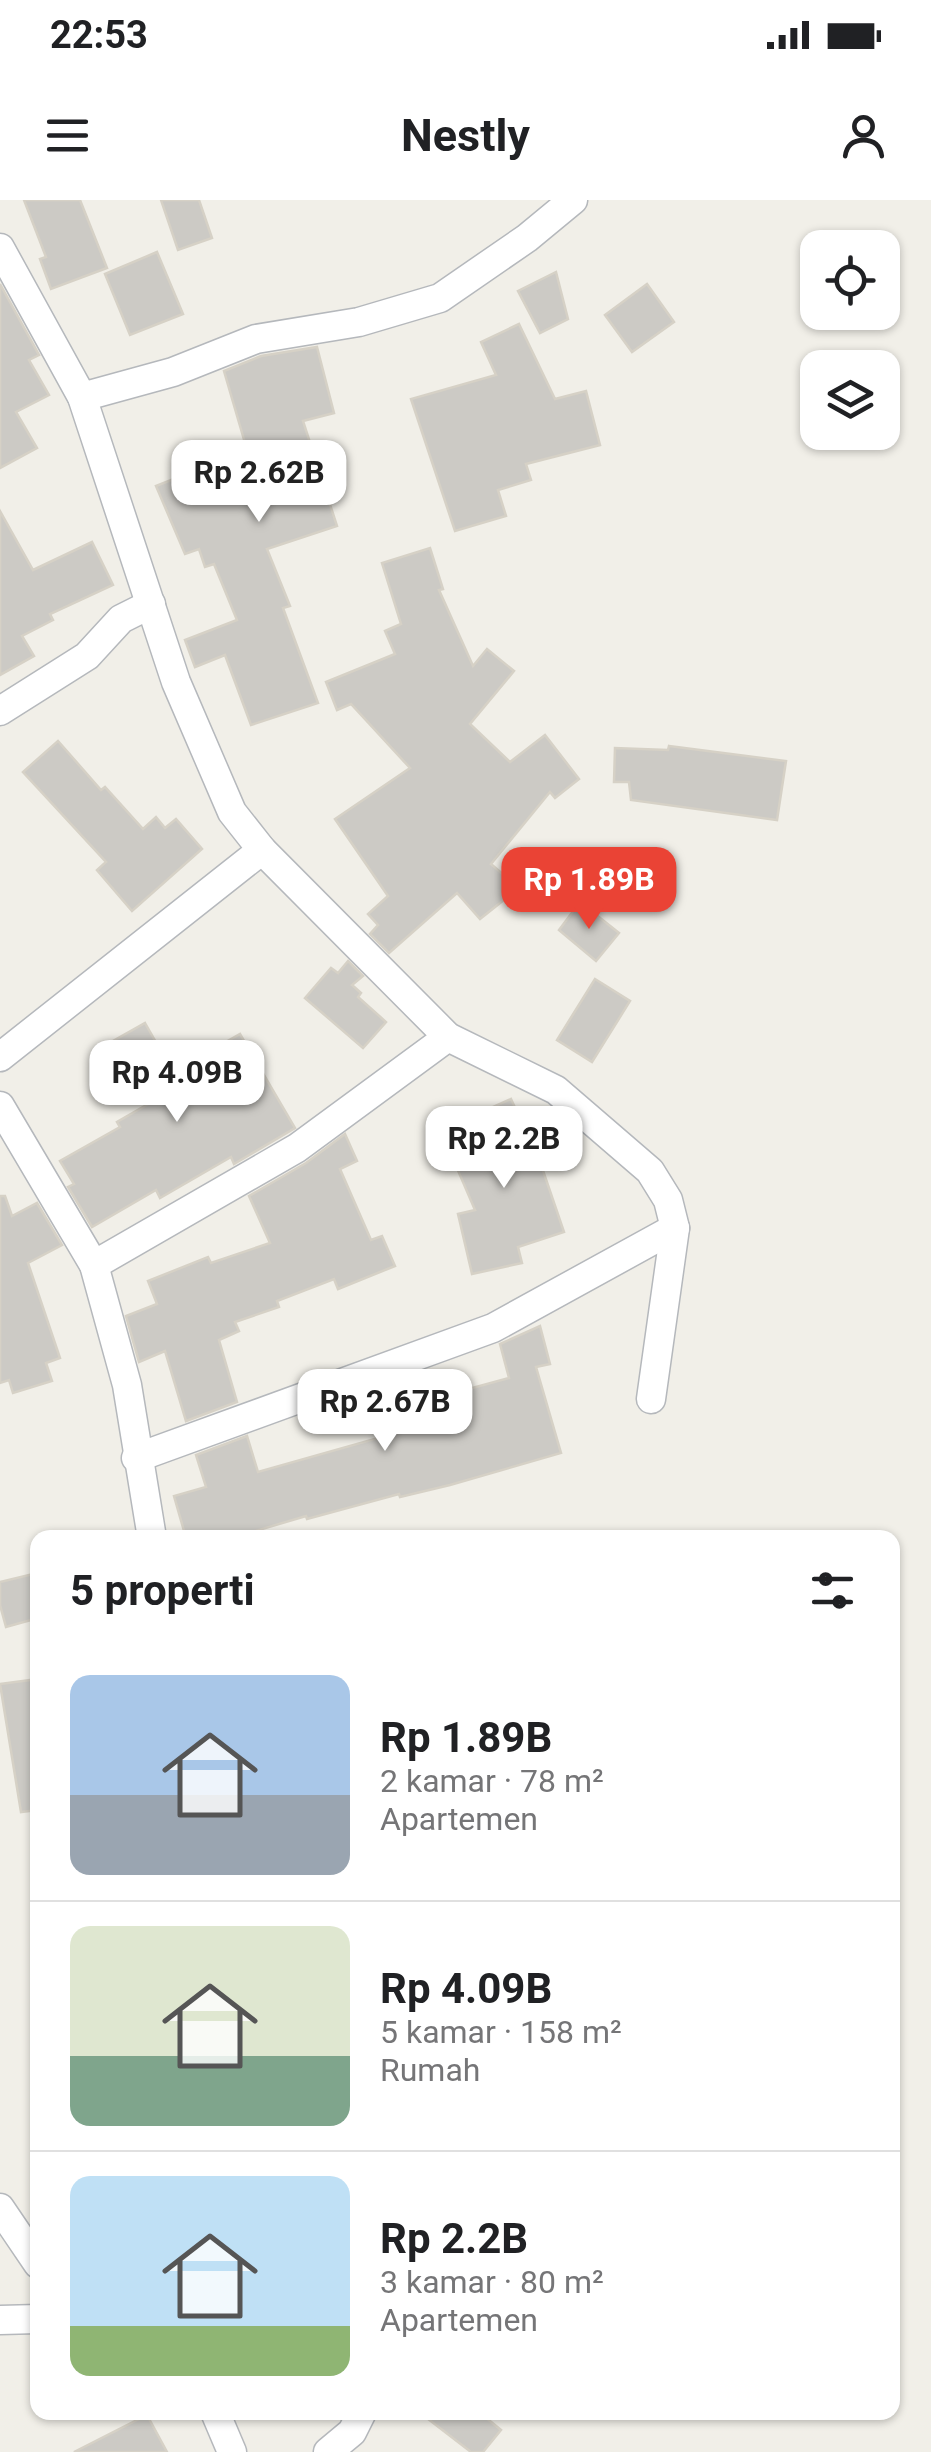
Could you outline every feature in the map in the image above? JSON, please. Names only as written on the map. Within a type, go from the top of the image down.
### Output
[{"type":"street","points":[[82,397],[160,376],[256,339],[359,322],[440,298],[527,238],[573,200]]},
{"type":"street","points":[[0,248],[82,397],[176,682],[232,812],[262,850],[448,1036],[556,1090],[650,1171],[668,1200],[675,1228],[650,1400]]},
{"type":"street","points":[[0,711],[86,656],[121,619],[151,604]]},
{"type":"street","points":[[0,1057],[262,850]]},
{"type":"street","points":[[94,1265],[297,1148],[448,1036]]},
{"type":"street","points":[[0,1106],[94,1265],[127,1386],[150,1530]]},
{"type":"street","points":[[136,1458],[493,1328],[675,1228]]},
{"type":"street","points":[[0,2208],[30,2252]]},
{"type":"street","points":[[0,2320],[30,2319]]},
{"type":"street","points":[[218,2420],[232,2452]]},
{"type":"street","points":[[328,2452],[352,2432],[358,2420]]},
{"type":"building","points":[[24,200],[80,200],[107,268],[51,289],[40,259],[46,257]]},
{"type":"building","points":[[161,200],[199,200],[212,238],[178,250]]},
{"type":"building","points":[[157,252],[183,314],[130,335],[105,274]]},
{"type":"building","points":[[556,272],[568,319],[540,333],[518,291]]},
{"type":"building","points":[[0,284],[39,355],[29,360],[49,395],[16,412],[37,448],[0,468]]},
{"type":"building","points":[[647,284],[674,322],[632,352],[605,315]]},
{"type":"building","points":[[519,324],[555,399],[586,391],[600,445],[526,464],[531,480],[498,490],[506,516],[455,531],[411,399],[496,375],[481,342]]},
{"type":"building","points":[[317,347],[334,413],[303,421],[337,526],[267,549],[290,606],[283,608],[318,703],[251,725],[225,655],[195,667],[185,640],[237,620],[214,564],[205,567],[199,549],[185,554],[156,486],[247,450],[224,371],[261,356]]},
{"type":"building","points":[[0,511],[33,570],[92,542],[113,585],[50,614],[53,620],[22,636],[34,656],[0,675]]},
{"type":"building","points":[[430,548],[443,589],[439,590],[473,666],[487,649],[514,671],[470,724],[510,762],[545,735],[579,779],[555,798],[550,792],[491,864],[519,888],[480,919],[457,893],[389,953],[370,934],[378,925],[368,914],[388,896],[335,819],[410,768],[351,704],[337,710],[326,682],[395,654],[385,631],[401,624],[382,563]]},
{"type":"building","points":[[58,741],[101,790],[105,787],[143,829],[156,817],[165,828],[176,819],[202,849],[132,911],[97,870],[106,862],[23,772]]},
{"type":"building","points":[[669,746],[786,761],[777,820],[631,800],[629,782],[614,782],[615,748],[668,750]]},
{"type":"building","points":[[580,902],[619,933],[596,961],[559,930]]},
{"type":"building","points":[[348,961],[363,976],[352,985],[361,993],[358,997],[386,1022],[363,1048],[305,998],[331,968],[338,973]]},
{"type":"building","points":[[595,979],[630,1001],[592,1062],[557,1040]]},
{"type":"building","points":[[145,1023],[173,1072],[240,1034],[295,1128],[234,1164],[231,1157],[160,1198],[156,1190],[92,1227],[68,1187],[74,1184],[60,1161],[120,1127],[117,1122],[148,1104],[113,1041]]},
{"type":"building","points":[[511,1099],[518,1114],[523,1112],[564,1232],[518,1247],[522,1263],[472,1274],[458,1214],[475,1210],[450,1152],[487,1135],[477,1114]]},
{"type":"building","points":[[345,1134],[357,1161],[340,1169],[371,1240],[382,1236],[395,1266],[338,1289],[334,1279],[277,1301],[279,1307],[235,1322],[239,1331],[219,1340],[237,1402],[186,1421],[165,1351],[139,1362],[126,1316],[157,1304],[148,1281],[208,1257],[211,1263],[270,1243],[249,1196],[306,1163]]},
{"type":"building","points":[[0,1196],[5,1196],[12,1216],[37,1203],[62,1245],[28,1263],[60,1358],[46,1363],[52,1381],[13,1393],[9,1380],[0,1383]]},
{"type":"building","points":[[540,1326],[550,1364],[536,1367],[561,1453],[450,1485],[259,1530],[184,1530],[174,1496],[206,1487],[196,1455],[247,1436],[258,1472],[396,1433],[385,1394],[427,1384],[432,1399],[509,1378],[500,1344]]},
{"type":"building","points":[[30,1575],[30,1620],[6,1627],[0,1605],[0,1582]]},
{"type":"building","points":[[30,1680],[30,1811],[21,1812],[0,1684]]},
{"type":"building","points":[[137,2420],[150,2420],[167,2452],[74,2452]]},
{"type":"building","points":[[429,2420],[489,2420],[501,2430],[483,2452],[471,2452]]}]
